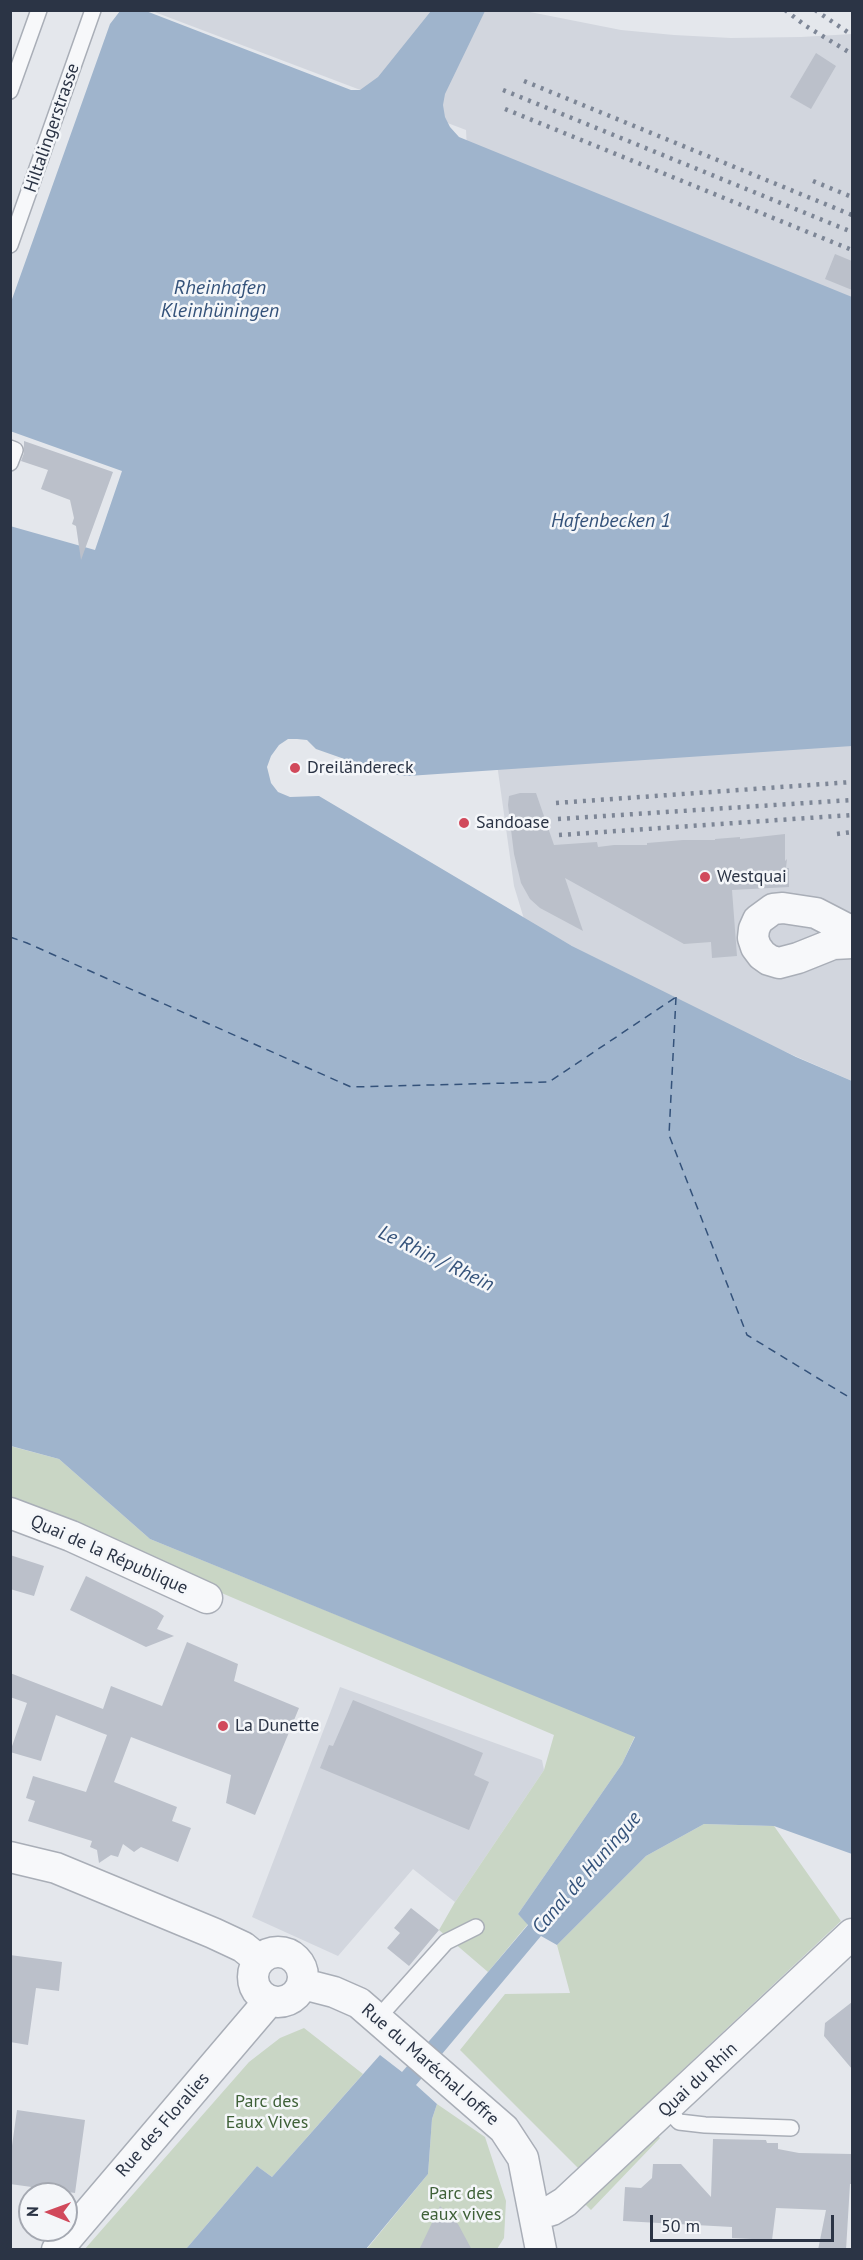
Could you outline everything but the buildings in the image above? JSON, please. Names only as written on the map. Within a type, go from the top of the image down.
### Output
[{"type":"street","points":[[852,935],[845,928],[816,913],[783,908],[773,909],[758,920],[753,938],[762,955],[779,963],[833,944],[852,943]]},
{"type":"street","name":"Quai de la République","points":[[10,1513],[71,1536],[207,1598]]},
{"type":"street","points":[[10,1857],[56,1868],[213,1933],[243,1947],[259,1960]]},
{"type":"street","name":"Quai du Rhin","points":[[536,2215],[552,2210],[565,2202],[852,1934]]},
{"type":"street","points":[[271,1952],[285,1952],[297,1960],[303,1972],[303,1984],[294,1997],[282,2002],[269,2001],[259,1994],[253,1982],[254,1970],[259,1960],[271,1952]]},
{"type":"street","name":"Rue du Maréchal Joffre","points":[[303,1984],[334,1992],[359,2003],[504,2129],[523,2158],[536,2215],[541,2250]]},
{"type":"street","name":"Rue des Floralies","points":[[57,2250],[269,2001]]},
{"type":"lane","points":[[10,91],[39,10]]},
{"type":"lane","name":"Hiltalingerstrasse","points":[[10,246],[93,10]]},
{"type":"lane","points":[[10,448],[15,450],[10,463]]},
{"type":"lane","points":[[386,2026],[447,1942],[476,1927]]},
{"type":"lane","points":[[667,2109],[679,2122],[791,2128]]},
{"type":"shaded area","points":[[520,10],[621,30],[674,35],[731,38],[852,34],[852,1081],[754,1038],[572,946],[524,919],[514,886],[498,771],[466,130],[152,11]]},
{"type":"shaded area","points":[[340,1687],[542,1760],[544,1770],[455,1902],[413,1869],[338,1956],[252,1917]]},
{"type":"green space","points":[[10,1446],[59,1459],[150,1539],[635,1736],[622,1764],[518,1914],[528,1924],[488,1972],[439,1930],[455,1902],[544,1770],[554,1735],[11,1503]]},
{"type":"green space","points":[[704,1824],[774,1826],[841,1921],[578,2168],[460,2050],[505,1994],[570,1993],[557,1945],[646,1856]]},
{"type":"green space","name":"Parc des Eaux Vives","points":[[304,2028],[363,2074],[272,2177],[257,2166],[186,2249],[84,2250],[249,2062],[280,2038]]},
{"type":"green space","name":"Parc des eaux vives","points":[[437,2104],[485,2137],[506,2201],[504,2238],[497,2249],[366,2250],[428,2174],[432,2119]]},
{"type":"green space","points":[[656,2134],[660,2138],[591,2210],[585,2204]]},
{"type":"water","points":[[120,11],[146,11],[351,90],[360,90],[378,77],[431,11],[485,11],[445,94],[443,105],[445,117],[459,137],[852,297],[852,746],[408,776],[387,774],[316,749],[307,740],[288,739],[279,745],[267,767],[271,783],[278,792],[290,797],[319,796],[572,946],[796,1057],[852,1081],[852,1854],[774,1826],[704,1824],[646,1856],[557,1945],[541,1936],[416,2085],[437,2104],[432,2119],[428,2174],[366,2249],[186,2249],[257,2166],[272,2177],[380,2055],[402,2072],[528,1925],[518,1914],[622,1764],[635,1737],[150,1539],[59,1459],[11,1446],[10,526],[95,550],[122,471],[10,431],[11,302],[110,24]]},
{"type":"ferry route","points":[[10,937],[351,1087],[549,1082],[676,997]]},
{"type":"ferry route","points":[[676,997],[669,1135],[747,1335],[852,1399]]},
{"type":"tram line","points":[[715,10],[821,10]]},
{"type":"railway","points":[[785,10],[806,26],[852,54]]},
{"type":"railway","points":[[815,10],[852,35]]},
{"type":"railway","points":[[524,81],[852,215]]},
{"type":"railway","points":[[503,90],[852,232]]},
{"type":"railway","points":[[505,109],[852,250]]},
{"type":"railway","points":[[813,181],[852,197]]},
{"type":"railway","points":[[556,803],[852,782]]},
{"type":"railway","points":[[558,819],[852,800]]},
{"type":"railway","points":[[559,835],[852,815]]},
{"type":"railway","points":[[837,834],[852,832]]},
{"type":"place","name":"Dreiländereck","points":[[295,768]]},
{"type":"place","name":"Sandoase","points":[[464,823]]},
{"type":"place","name":"Westquai","points":[[705,877]]},
{"type":"place","name":"La Dunette","points":[[223,1726]]},
{"type":"water label","name":"Rheinhafen Kleinhüningen","points":[[220,300]]},
{"type":"water label","name":"Hafenbecken 1","points":[[611,521]]},
{"type":"water label","name":"Le Rhin / Rhein","points":[[436,1259]]},
{"type":"water label","name":"Canal de Huningue","points":[[587,1873]]}]
